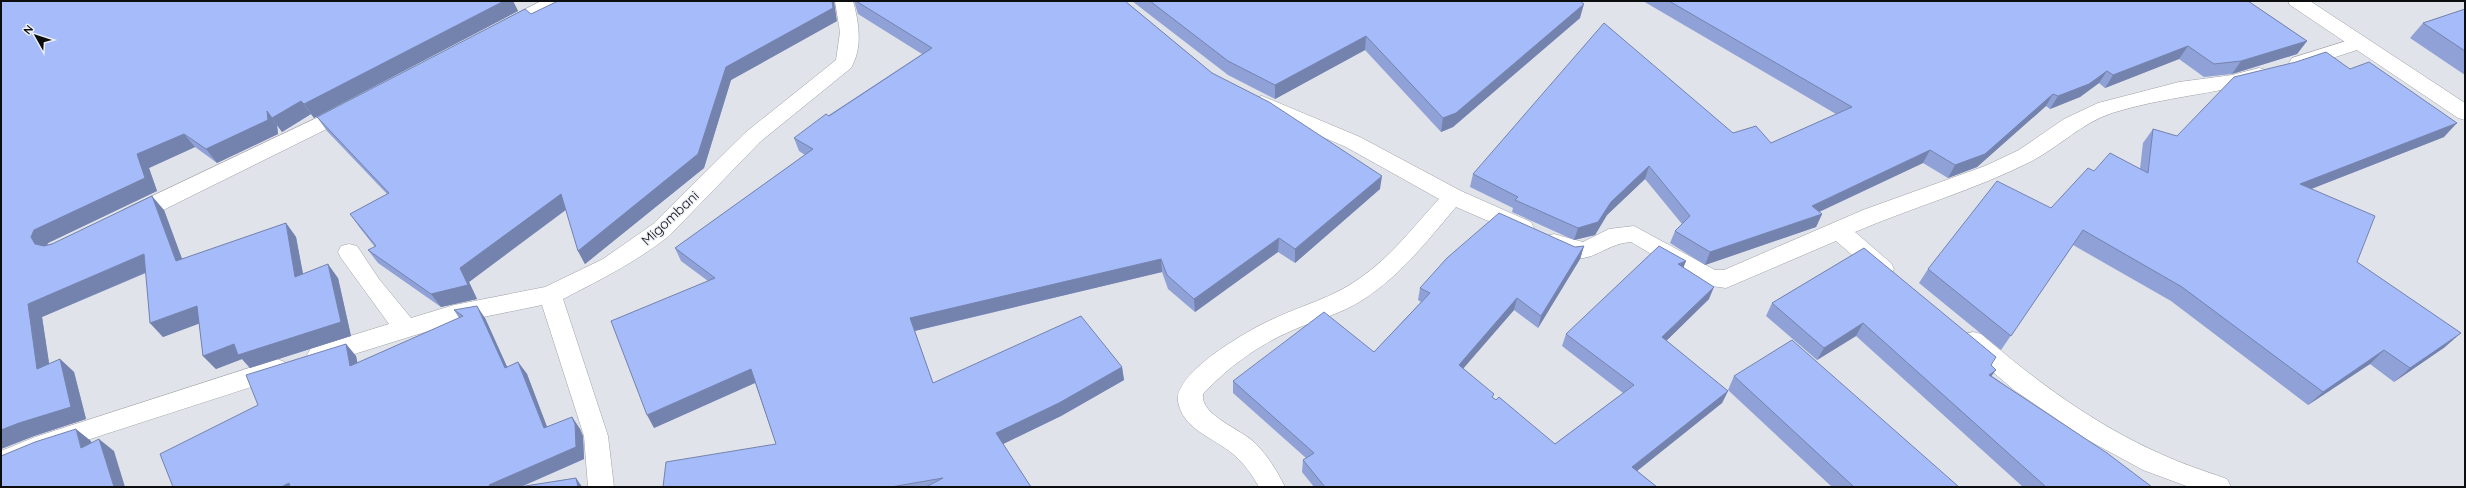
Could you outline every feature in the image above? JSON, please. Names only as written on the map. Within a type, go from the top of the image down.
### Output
[{"type":"main road","points":[[486,37],[556,1]]},
{"type":"main road","name":"Migombani","points":[[1,462],[44,444],[454,314],[550,295],[611,264],[645,243],[753,137],[844,63],[850,49],[850,33],[844,1]]},
{"type":"main road","points":[[2297,1],[2465,113]]},
{"type":"main road","points":[[1246,94],[1279,111],[1353,142],[1452,197],[1572,250],[1585,251],[1617,235],[1634,234],[1712,279],[1726,279],[2026,155],[2071,124],[2105,108],[2179,89],[2232,82],[2280,69],[2359,43]]},
{"type":"main road","points":[[115,224],[254,157],[363,102]]},
{"type":"main road","points":[[1272,487],[1262,467],[1242,446],[1198,416],[1190,406],[1188,398],[1191,390],[1233,353],[1282,325],[1326,310],[1357,293],[1388,269],[1452,197]]},
{"type":"main road","points":[[1839,231],[1901,284]]},
{"type":"main road","points":[[349,252],[371,285],[406,329]]},
{"type":"main road","points":[[550,295],[596,436],[601,487]]},
{"type":"main road","points":[[1957,328],[2022,383],[2095,432],[2152,462],[2218,487]]},
{"type":"building","points":[[1,1],[504,1],[304,104],[301,101],[272,118],[267,111],[268,120],[206,149],[184,134],[137,154],[145,178],[34,230],[31,237],[35,244],[44,246],[52,244],[152,196],[176,261],[286,223],[295,277],[328,264],[341,322],[238,355],[234,344],[203,356],[197,306],[150,323],[144,254],[28,304],[37,369],[60,359],[71,407],[1,430]]},
{"type":"building","points":[[558,1],[832,1],[833,8],[726,67],[698,154],[578,251],[561,194],[460,268],[468,285],[431,294],[368,250],[376,246],[350,214],[389,193],[317,117],[525,9],[531,14]]},
{"type":"building","points":[[856,1],[1125,1],[1212,73],[1269,102],[1382,176],[1295,249],[1279,238],[1194,299],[1167,275],[1161,259],[910,318],[933,383],[1081,316],[1122,367],[1059,403],[996,433],[1031,487],[926,487],[943,478],[891,487],[663,487],[666,462],[776,444],[751,369],[647,415],[611,321],[715,278],[675,248],[813,149],[794,138],[826,114],[829,116],[932,48]]},
{"type":"building","points":[[1150,1],[1580,1],[1584,4],[1456,113],[1443,118],[1366,36],[1275,85],[1228,61]]},
{"type":"building","points":[[1669,1],[2248,1],[2307,41],[2241,61],[2214,64],[2188,46],[2113,75],[2107,71],[2089,84],[2058,96],[2053,94],[1985,154],[1955,165],[1930,150],[1812,206],[1822,214],[1710,252],[1675,231],[1690,216],[1649,166],[1611,202],[1598,222],[1578,228],[1515,200],[1518,197],[1473,174],[1604,23],[1733,133],[1756,126],[1771,143],[1852,107]]},
{"type":"building","points":[[2465,9],[2465,51],[2423,23]]},
{"type":"building","points":[[2326,52],[2350,69],[2369,62],[2457,123],[2300,184],[2375,216],[2357,262],[2461,333],[2410,368],[2384,350],[2323,392],[2182,287],[2083,230],[2011,336],[1928,269],[1997,181],[2051,208],[2088,168],[2094,171],[2110,153],[2148,173],[2153,129],[2177,136],[2234,77],[2296,62]]},
{"type":"building","points":[[1499,213],[1575,247],[1584,246],[1541,316],[1517,298],[1459,365],[1494,394],[1492,397],[1496,400],[1499,397],[1555,444],[1634,385],[1566,334],[1659,246],[1686,261],[1678,264],[1714,287],[1662,337],[1728,391],[1632,467],[1657,487],[1325,487],[1303,460],[1314,453],[1233,381],[1324,312],[1374,352],[1430,293],[1420,288],[1447,258]]},
{"type":"building","points":[[1864,248],[1996,357],[1991,365],[1996,370],[1989,375],[2107,453],[2152,487],[2046,487],[1863,323],[1824,348],[1772,303]]},
{"type":"building","points":[[477,306],[505,368],[518,362],[544,428],[572,417],[575,424],[576,447],[489,485],[490,487],[290,487],[289,483],[281,487],[173,487],[160,454],[258,405],[246,375],[346,344],[350,366],[463,316],[454,310]]},
{"type":"building","points":[[1792,340],[1959,487],[1854,487],[1734,376]]},
{"type":"building","points":[[76,429],[81,448],[99,439],[114,487],[1,487],[1,456],[35,442]]},
{"type":"building","points":[[576,478],[578,487],[519,487]]}]
